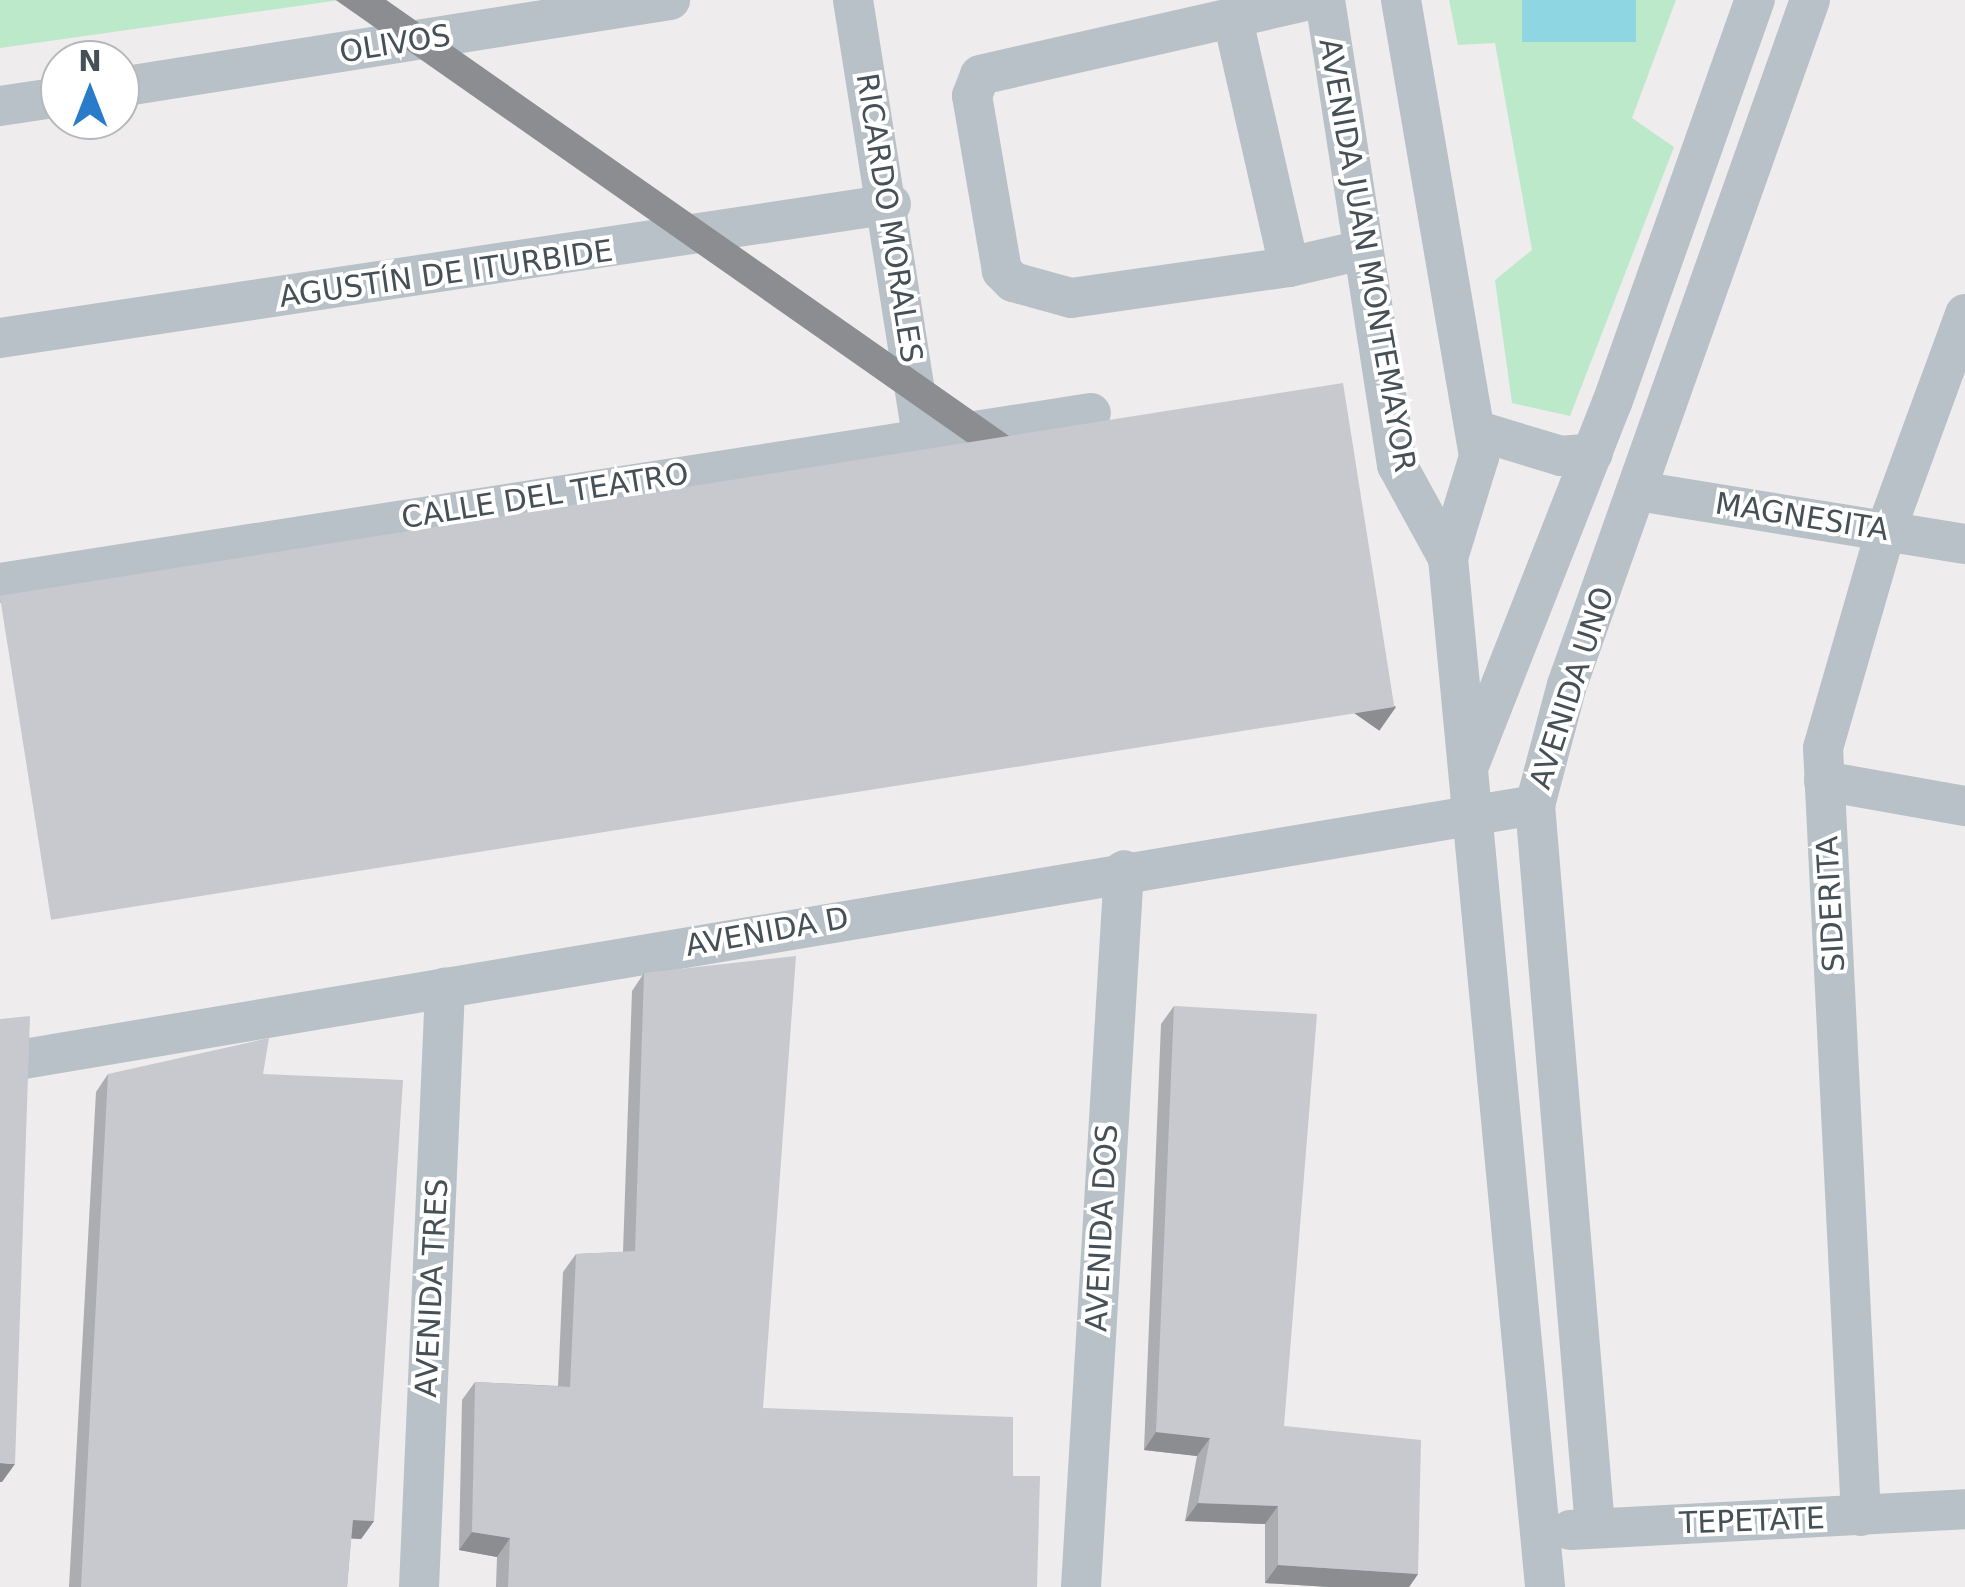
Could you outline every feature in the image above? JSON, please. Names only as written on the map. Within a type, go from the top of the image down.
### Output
[{"type":"street","name":"OLIVOS","points":[[140,84],[670,0]]},
{"type":"street","name":"RICARDO MORALES","points":[[853,0],[891,204],[922,436]]},
{"type":"street","points":[[1309,0],[980,75],[972,96],[1002,271],[1035,292],[1072,298],[1289,267],[1362,250]]},
{"type":"street","name":"AVENIDA JUAN MONTEMAYOR","points":[[1324,0],[1397,466],[1448,558],[1470,811]]},
{"type":"street","name":"AVENIDA JUAN MONTEMAYOR","points":[[1401,0],[1475,430],[1469,506],[1448,558]]},
{"type":"street","name":"AVENIDA UNO","points":[[1466,771],[1593,452],[1756,0]]},
{"type":"street","name":"AVENIDA UNO","points":[[1594,1527],[1535,804],[1638,490],[1810,0]]},
{"type":"street","points":[[1233,20],[1289,267]]},
{"type":"street","points":[[0,106],[40,99]]},
{"type":"street","name":"AGUSTÍN DE ITURBIDE","points":[[0,338],[891,204]]},
{"type":"street","name":"SIDERITA","points":[[1861,1516],[1824,781],[1829,710],[1886,530],[1965,314]]},
{"type":"street","name":"CALLE DEL TEATRO","points":[[0,583],[922,436],[1091,413]]},
{"type":"street","points":[[1475,430],[1561,456],[1593,452]]},
{"type":"street","name":"MAGNESITA","points":[[1638,490],[1965,544]]},
{"type":"street","points":[[1824,781],[1965,806]]},
{"type":"street","name":"AVENIDA D","points":[[0,1064],[1470,811],[1535,804]]},
{"type":"street","points":[[1470,811],[1546,1587]]},
{"type":"street","name":"AVENIDA DOS","points":[[1081,1587],[1124,870]]},
{"type":"street","name":"AVENIDA TRES","points":[[419,1587],[445,988]]},
{"type":"street","name":"TEPETATE","points":[[1539,1534],[1594,1527],[1965,1509]]},
{"type":"green space","points":[[0,0],[340,0],[40,40],[0,48]]},
{"type":"green space","points":[[1449,0],[1676,0],[1632,118],[1674,147],[1570,416],[1512,403],[1495,280],[1532,250],[1495,43],[1458,45]]},
{"type":"water","points":[[1522,0],[1636,0],[1636,42],[1522,42]]},
{"type":"building","points":[[1343,383],[1394,707],[51,920],[0,596]]},
{"type":"building","points":[[796,956],[763,1408],[1013,1417],[1013,1476],[1040,1476],[1037,1587],[508,1587],[510,1538],[472,1532],[475,1382],[570,1387],[576,1254],[635,1251],[644,973]]},
{"type":"building","points":[[1174,1006],[1317,1014],[1284,1426],[1421,1440],[1418,1574],[1278,1565],[1278,1506],[1198,1503],[1210,1438],[1156,1432]]},
{"type":"building","points":[[30,1016],[15,1464],[0,1463],[0,1019]]},
{"type":"building","points":[[269,1038],[263,1074],[403,1080],[374,1521],[353,1520],[347,1587],[81,1587],[108,1074]]}]
